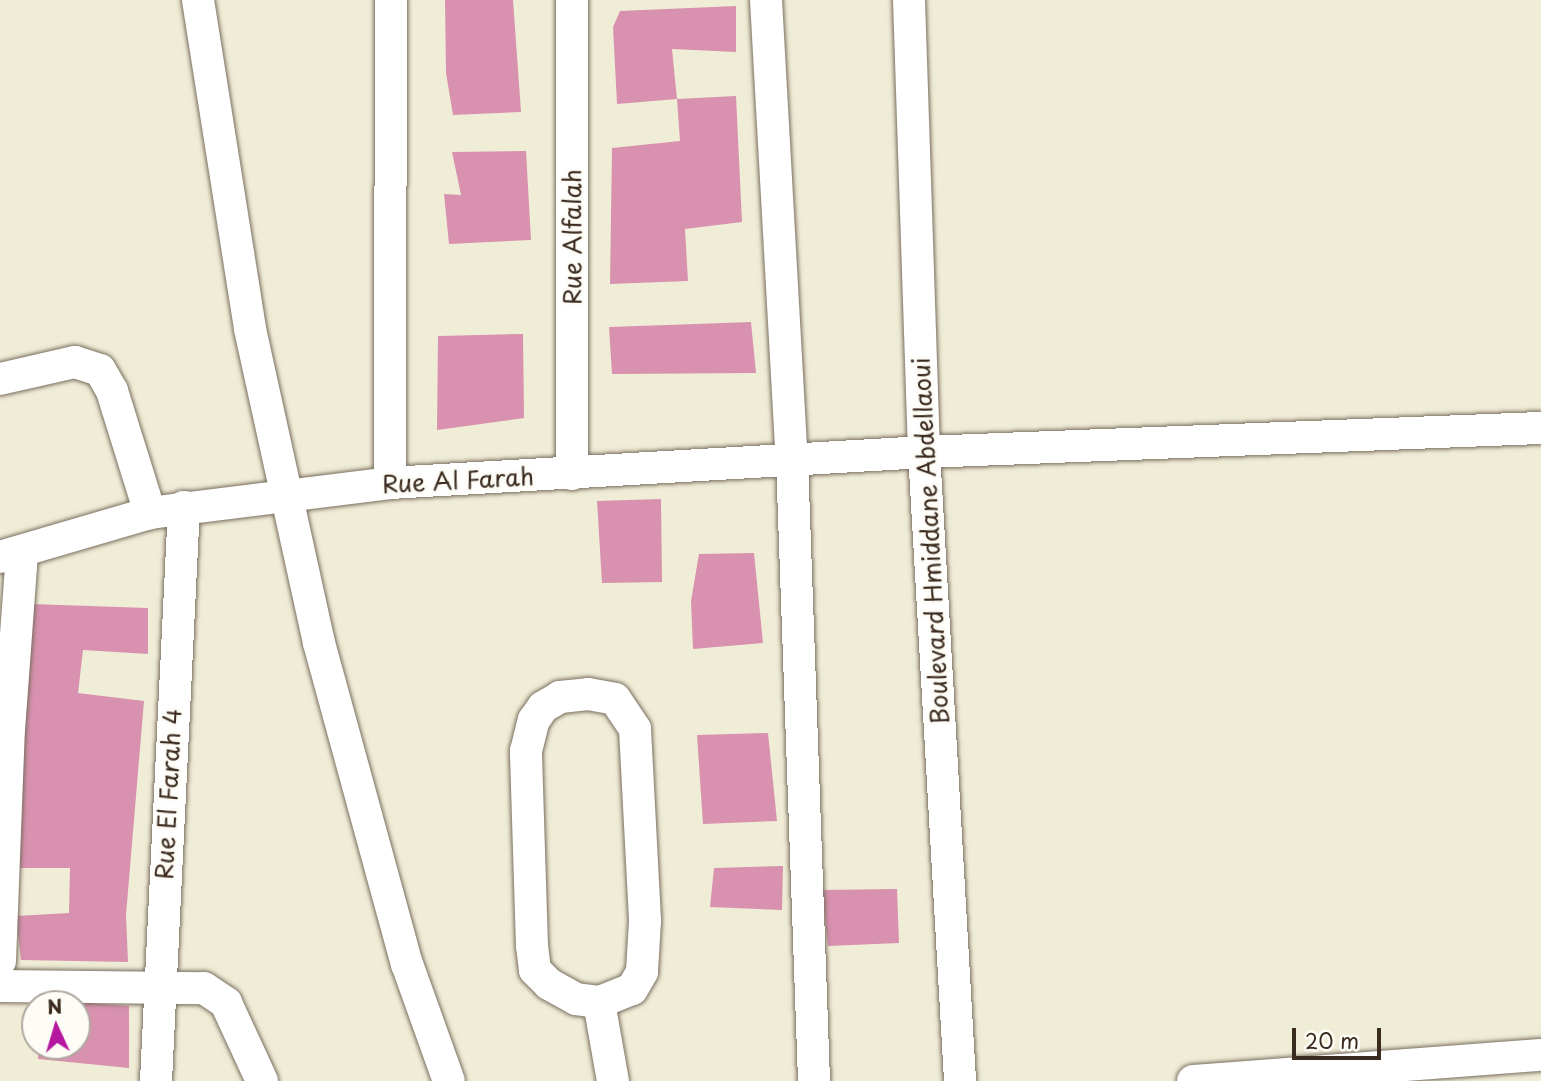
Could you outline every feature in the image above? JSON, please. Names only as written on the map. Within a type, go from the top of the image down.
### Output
[{"type":"street","points":[[198,0],[250,329],[284,494],[374,847],[407,964],[449,1081]]},
{"type":"street","points":[[390,483],[391,0]]},
{"type":"street","name":"Rue Alfalah","points":[[572,0],[572,474]]},
{"type":"street","points":[[766,0],[792,460],[814,1081]]},
{"type":"street","name":"Boulevard Hmiddane Abdellaoui","points":[[909,0],[924,452],[960,1081]]},
{"type":"street","points":[[0,379],[75,362],[100,370],[112,391],[150,513]]},
{"type":"street","name":"Rue Al Farah","points":[[11,554],[150,513],[284,494],[390,483],[924,452],[1541,428]]},
{"type":"street","name":"Rue El Farah 4","points":[[156,1081],[158,985],[184,507]]},
{"type":"street","points":[[0,961],[4,731],[11,554]]},
{"type":"street","points":[[588,694],[615,699],[635,729],[645,920],[642,972],[632,989],[599,1002],[576,999],[549,984],[535,971],[532,946],[526,751],[534,720],[543,707],[560,697],[588,694]]},
{"type":"street","points":[[0,986],[158,985],[204,988],[218,995],[262,1081]]},
{"type":"street","points":[[599,1002],[613,1081]]},
{"type":"street","points":[[1193,1081],[1541,1055]]},
{"type":"building","points":[[445,0],[513,0],[521,112],[453,115],[446,73]]},
{"type":"building","points":[[736,6],[736,52],[672,49],[677,99],[617,104],[613,27],[620,11]]},
{"type":"building","points":[[736,96],[742,222],[685,229],[688,281],[610,284],[612,148],[680,141],[677,99]]},
{"type":"building","points":[[526,151],[531,240],[449,244],[444,194],[461,195],[452,152]]},
{"type":"building","points":[[751,322],[756,373],[612,374],[609,327]]},
{"type":"building","points":[[523,334],[524,418],[437,430],[438,336]]},
{"type":"building","points":[[661,499],[662,582],[602,583],[597,501]]},
{"type":"building","points":[[754,553],[763,643],[693,649],[691,601],[699,554]]},
{"type":"building","points":[[31,604],[148,608],[148,654],[83,650],[78,693],[144,701],[126,915],[128,962],[21,960],[16,916],[69,913],[70,868],[16,868]]},
{"type":"building","points":[[768,733],[777,821],[703,824],[697,735]]},
{"type":"building","points":[[783,866],[782,910],[710,907],[714,868]]},
{"type":"building","points":[[897,889],[899,943],[828,946],[822,890]]},
{"type":"building","points":[[91,1003],[129,1006],[129,1068],[48,1060],[91,1060]]}]
